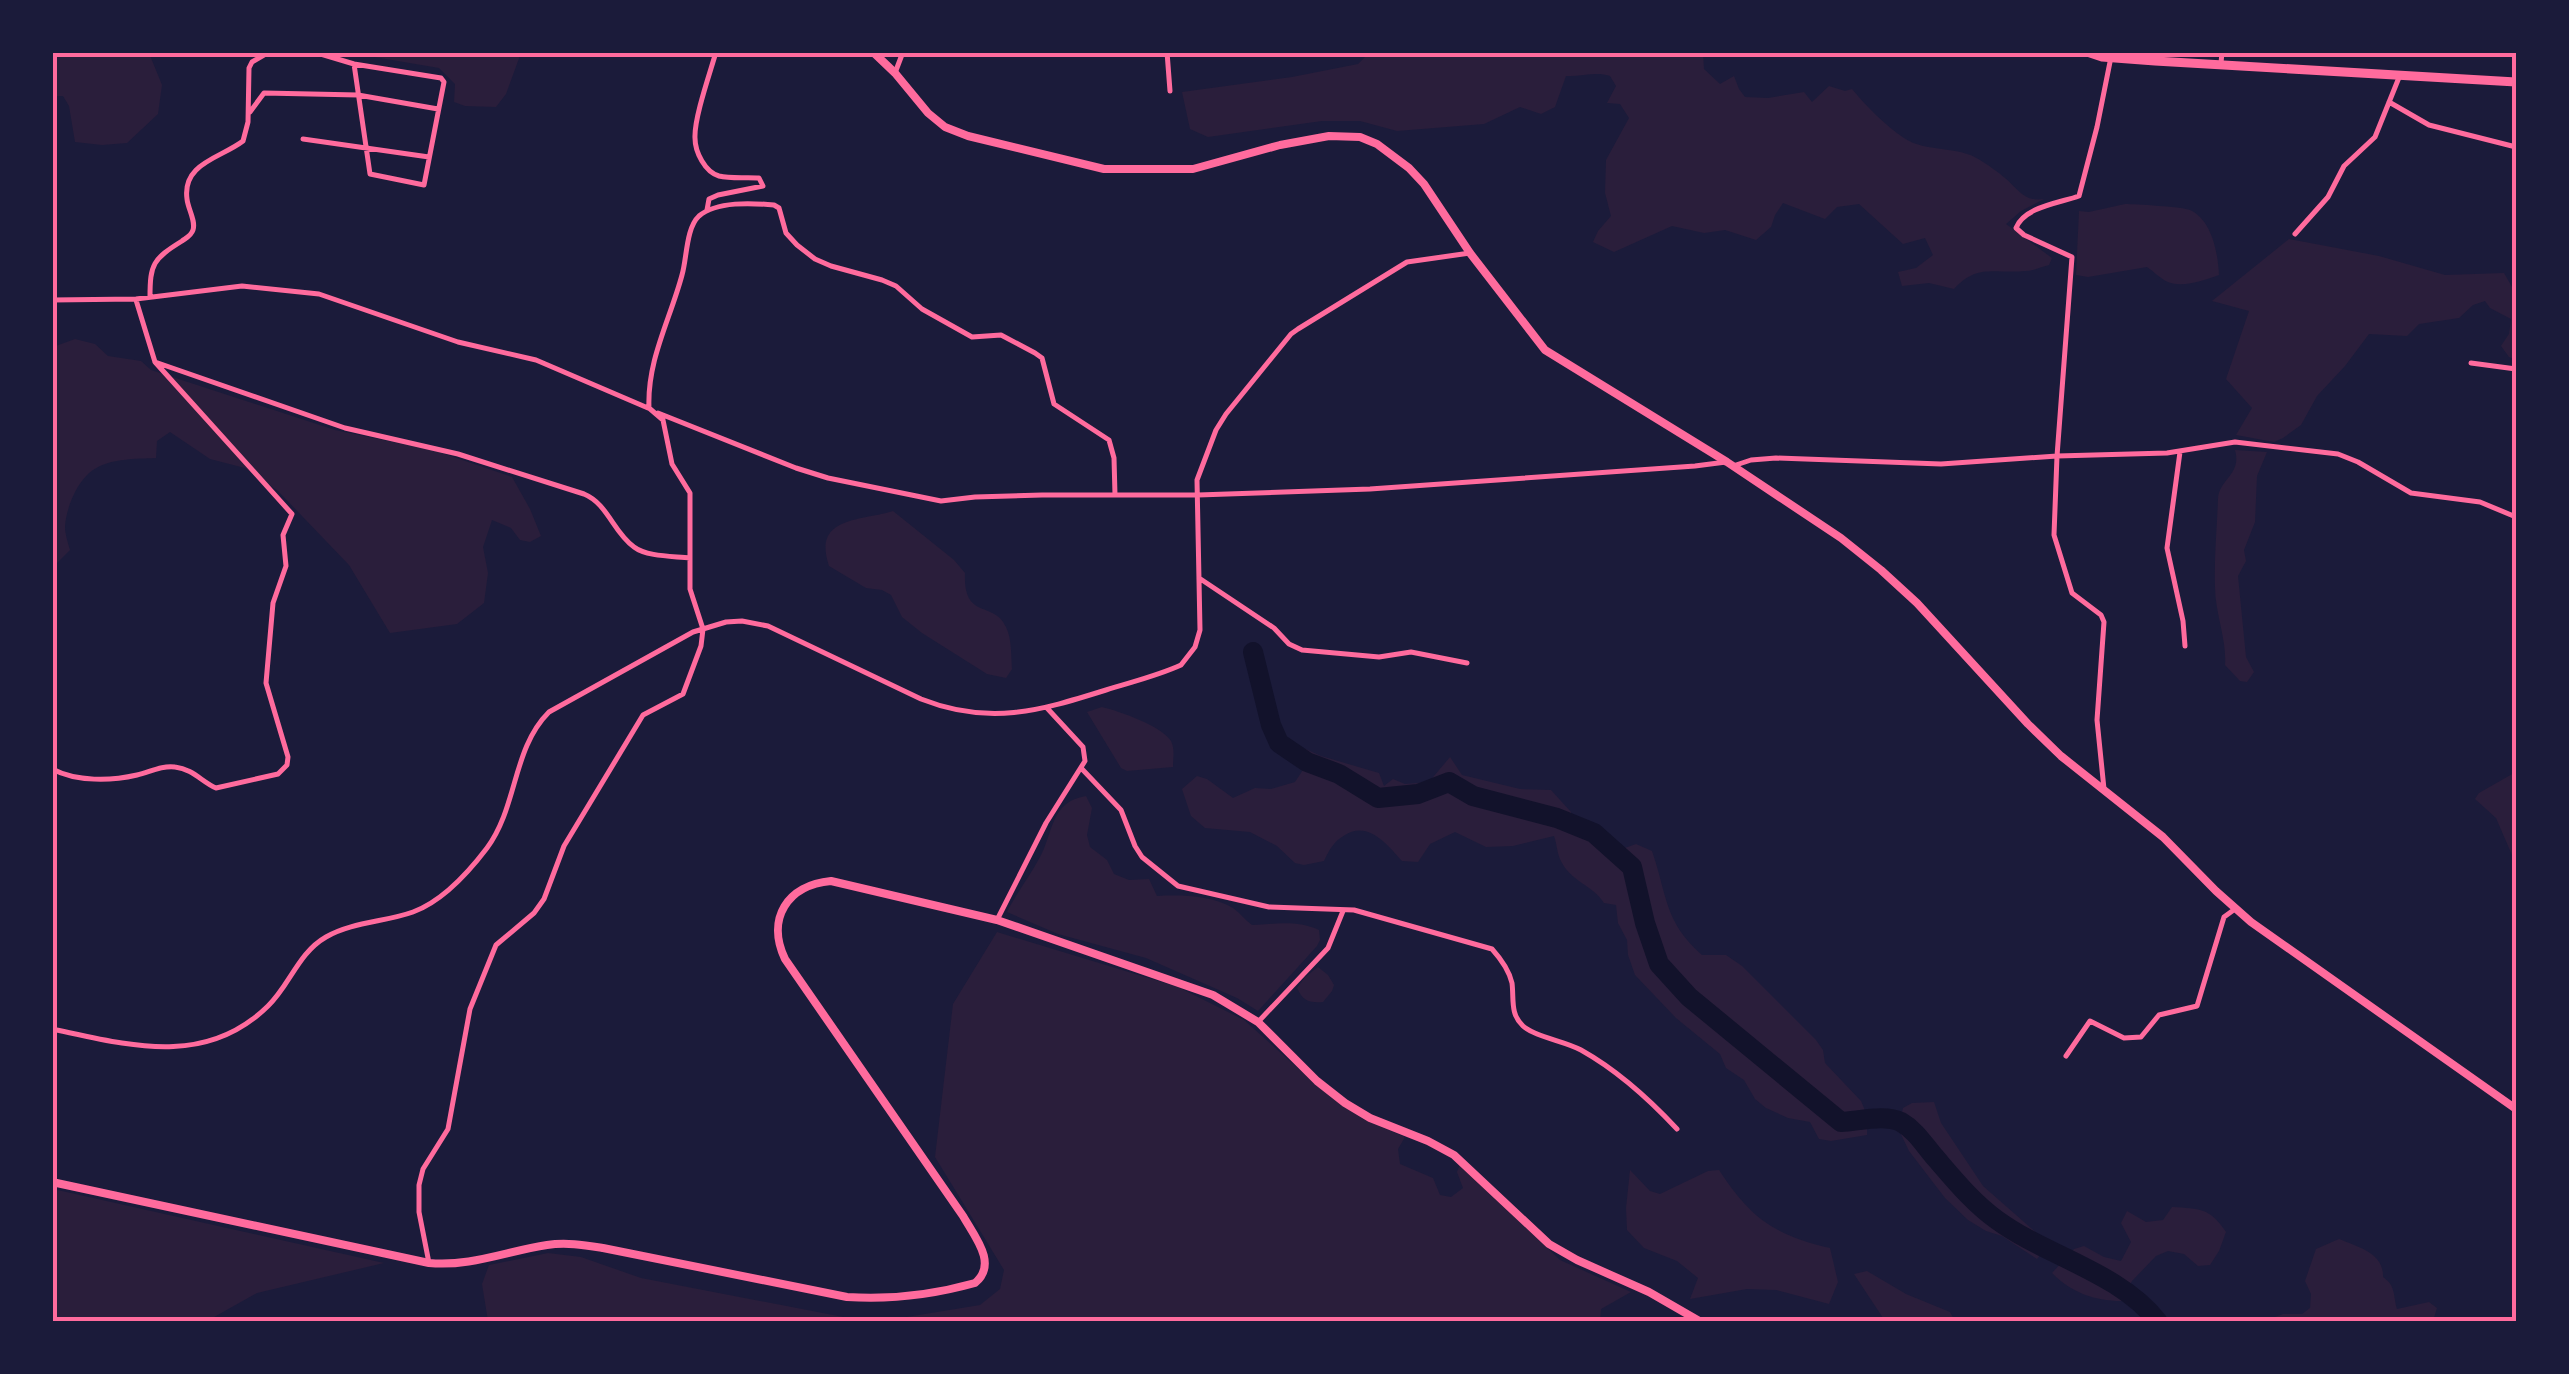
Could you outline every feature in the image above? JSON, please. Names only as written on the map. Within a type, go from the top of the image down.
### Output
[{"type":"highway","points":[[2087,52],[2222,58],[2516,82]]},
{"type":"street","points":[[150,298],[150,270],[159,256],[193,230],[187,201],[189,178],[206,160],[240,145],[248,122],[249,68],[269,52]]},
{"type":"street","points":[[314,52],[354,64],[441,78],[444,82],[424,184],[370,174],[354,64]]},
{"type":"street","points":[[706,212],[708,200],[718,195],[763,186],[759,178],[719,176],[707,170],[698,152],[695,138],[716,52]]},
{"type":"street","points":[[873,52],[945,127],[1104,170],[1193,169],[1329,136],[1360,136],[1377,144],[1424,184],[1470,253],[1545,350],[1841,538],[1917,604],[2061,756],[2163,838],[2236,908],[2276,941],[2516,1110]]},
{"type":"street","points":[[895,73],[903,52]]},
{"type":"street","points":[[1166,52],[1170,91]]},
{"type":"street","points":[[2104,789],[2097,720],[2104,622],[2101,615],[2072,593],[2054,535],[2072,257],[2016,228],[2026,214],[2079,196],[2111,55]]},
{"type":"street","points":[[2294,234],[2328,198],[2344,166],[2375,137],[2400,75]]},
{"type":"street","points":[[248,114],[264,93],[358,95],[439,109]]},
{"type":"street","points":[[2390,102],[2429,125],[2516,147]]},
{"type":"street","points":[[303,139],[430,157]]},
{"type":"street","points":[[428,1263],[419,1212],[419,1185],[423,1169],[448,1128],[470,1009],[496,944],[544,900],[564,846],[643,716],[683,694],[700,646],[703,629],[692,602],[690,494],[672,464],[664,420],[649,408],[648,387],[696,218],[724,206],[774,205],[779,208],[786,232],[816,259],[896,286],[922,309],[972,337],[1001,335],[1035,353],[1042,358],[1054,404],[1109,440],[1115,494]]},
{"type":"street","points":[[52,1029],[154,1048],[179,1048],[204,1044],[248,1022],[269,1006],[305,954],[322,939],[338,931],[413,912],[446,893],[502,826],[527,742],[548,712],[693,632],[726,622],[768,626],[921,698],[984,715],[1047,708],[1181,665],[1192,654],[1200,630],[1197,480],[1226,414],[1291,334],[1407,262],[1470,253]]},
{"type":"street","points":[[52,300],[150,298],[242,286],[319,294],[458,342],[536,360],[796,468],[941,500],[1370,490],[1776,458],[1942,464],[2180,452],[2235,442],[2338,454],[2421,496],[2480,502],[2516,518]]},
{"type":"street","points":[[52,770],[75,778],[96,778],[133,776],[174,766],[216,788],[278,774],[288,757],[266,684],[273,603],[286,566],[283,535],[292,514],[155,362],[136,298]]},
{"type":"street","points":[[155,362],[345,428],[446,451],[584,494],[600,502],[638,551],[690,558]]},
{"type":"street","points":[[2471,363],[2516,369]]},
{"type":"street","points":[[2180,452],[2167,548],[2185,646]]},
{"type":"street","points":[[1200,578],[1302,650],[1379,657],[1411,652],[1467,663]]},
{"type":"street","points":[[997,920],[1046,823],[1082,769],[1086,754],[1047,708]]},
{"type":"street","points":[[1082,769],[1121,810],[1142,857],[1172,883],[1269,908],[1362,912],[1492,949],[1511,978],[1512,1006],[1520,1023],[1534,1033],[1584,1052],[1652,1103],[1678,1129]]},
{"type":"street","points":[[52,1182],[428,1263],[465,1263],[570,1243],[847,1297],[908,1297],[975,1284],[986,1265],[977,1239],[780,947],[777,924],[790,899],[816,882],[831,881],[997,920],[1214,995],[1258,1022],[1317,1081],[1344,1102],[1370,1118],[1454,1155],[1549,1244],[1701,1322]]},
{"type":"street","points":[[2066,1056],[2090,1021],[2124,1038],[2141,1037],[2159,1015],[2198,1006],[2224,917],[2236,908]]},
{"type":"street","points":[[1258,1022],[1328,948],[1343,910]]},
{"type":"shaded area","points":[[52,53],[149,53],[162,85],[158,114],[127,143],[75,142],[69,106],[63,96],[53,96]]},
{"type":"shaded area","points":[[351,53],[521,53],[506,94],[496,107],[454,102],[455,84],[439,68]]},
{"type":"shaded area","points":[[1369,53],[1703,53],[1704,69],[1720,84],[1734,76],[1745,97],[1804,92],[1812,102],[1829,86],[1852,89],[1904,138],[1922,146],[1971,155],[2027,197],[2044,199],[2006,224],[2052,258],[2049,265],[2031,270],[1979,273],[1954,289],[1929,283],[1902,286],[1898,272],[1916,268],[1933,255],[1925,238],[1903,244],[1859,204],[1837,207],[1825,219],[1783,203],[1771,227],[1756,240],[1725,230],[1704,233],[1672,226],[1614,252],[1593,242],[1611,216],[1605,193],[1606,160],[1629,118],[1620,104],[1607,103],[1616,86],[1610,76],[1604,75],[1566,76],[1555,107],[1541,114],[1520,107],[1484,124],[1397,131],[1360,121],[1322,121],[1208,137],[1190,129],[1182,92],[1358,64]]},
{"type":"shaded area","points":[[2125,204],[2179,208],[2198,215],[2212,238],[2219,275],[2174,284],[2147,267],[2088,277],[2076,275],[2079,211]]},
{"type":"shaded area","points":[[2289,239],[2379,256],[2445,275],[2504,273],[2516,294],[2516,360],[2501,346],[2509,334],[2511,319],[2485,301],[2473,305],[2459,318],[2419,324],[2407,336],[2369,334],[2317,396],[2301,425],[2274,442],[2236,435],[2252,408],[2226,379],[2249,311],[2212,301]]},
{"type":"shaded area","points":[[75,339],[95,344],[108,356],[141,361],[151,370],[335,430],[436,451],[512,477],[541,536],[530,542],[520,540],[511,528],[492,520],[483,547],[488,573],[484,603],[457,624],[390,633],[349,565],[278,491],[245,468],[210,459],[170,432],[157,441],[156,458],[107,463],[82,481],[68,512],[65,530],[70,550],[57,563],[53,606],[53,347]]},
{"type":"shaded area","points":[[2235,450],[2267,452],[2257,476],[2255,522],[2244,550],[2246,561],[2238,576],[2246,657],[2254,672],[2247,682],[2240,681],[2225,665],[2215,587],[2219,492],[2233,471]]},
{"type":"shaded area","points":[[893,511],[954,560],[965,573],[966,588],[974,604],[1001,619],[1011,648],[1012,669],[1006,678],[987,674],[922,633],[902,617],[891,595],[866,588],[829,566],[827,538],[834,529]]},
{"type":"shaded area","points":[[1102,707],[1140,720],[1166,735],[1173,747],[1173,767],[1127,771],[1121,768],[1087,712]]},
{"type":"shaded area","points":[[1275,717],[1285,736],[1301,747],[1379,773],[1384,786],[1393,779],[1405,784],[1429,782],[1450,757],[1462,775],[1520,789],[1551,790],[1571,812],[1574,831],[1611,853],[1636,844],[1652,851],[1668,907],[1680,931],[1702,955],[1726,955],[1742,966],[1816,1040],[1825,1063],[1861,1101],[1867,1115],[1867,1135],[1819,1139],[1810,1122],[1788,1118],[1755,1099],[1744,1080],[1726,1068],[1720,1054],[1676,1018],[1635,975],[1616,905],[1604,903],[1570,874],[1560,858],[1554,836],[1513,846],[1486,847],[1455,832],[1430,844],[1418,862],[1402,861],[1369,832],[1353,831],[1335,843],[1324,861],[1304,865],[1250,832],[1205,828],[1191,816],[1182,789],[1197,776],[1233,798],[1255,788],[1271,789],[1295,782],[1305,767],[1278,748]]},
{"type":"shaded area","points":[[2514,773],[2516,862],[2496,818],[2475,799]]},
{"type":"shaded area","points":[[1086,796],[1092,808],[1087,835],[1090,847],[1107,860],[1114,874],[1129,880],[1149,879],[1157,896],[1215,900],[1233,908],[1252,925],[1286,923],[1311,927],[1319,930],[1317,946],[1258,1011],[1146,958],[1058,934],[1007,912],[1040,857],[1060,811],[1071,801]]},
{"type":"shaded area","points":[[997,932],[1178,987],[1244,1020],[1329,1096],[1363,1119],[1405,1137],[1398,1149],[1400,1164],[1433,1178],[1440,1195],[1451,1197],[1463,1188],[1457,1172],[1460,1164],[1560,1260],[1631,1292],[1601,1309],[1600,1322],[876,1322],[980,1305],[1000,1289],[1004,1270],[935,1157],[953,1004]]},
{"type":"shaded area","points":[[1318,967],[1334,985],[1323,1002],[1307,1000],[1297,988]]},
{"type":"shaded area","points":[[1934,1102],[1941,1123],[1983,1186],[2049,1244],[2037,1259],[1968,1220],[1945,1198],[1909,1151],[1898,1128],[1903,1108],[1912,1103]]},
{"type":"shaded area","points":[[1630,1170],[1650,1191],[1660,1194],[1708,1171],[1719,1170],[1741,1200],[1765,1222],[1793,1237],[1830,1248],[1838,1282],[1829,1304],[1776,1290],[1747,1289],[1690,1299],[1698,1278],[1677,1261],[1644,1248],[1627,1230]]},
{"type":"shaded area","points":[[53,1189],[384,1263],[257,1293],[207,1321],[53,1321]]},
{"type":"shaded area","points":[[2172,1207],[2203,1211],[2226,1232],[2210,1265],[2198,1266],[2184,1254],[2168,1251],[2156,1256],[2132,1281],[2121,1301],[2084,1294],[2052,1273],[2074,1249],[2084,1246],[2121,1261],[2131,1242],[2121,1223],[2127,1211],[2146,1222],[2163,1220]]},
{"type":"shaded area","points":[[2339,1239],[2375,1257],[2392,1287],[2397,1309],[2429,1302],[2437,1308],[2433,1321],[2264,1321],[2283,1314],[2302,1314],[2310,1308],[2311,1294],[2305,1281],[2316,1249]]},
{"type":"shaded area","points":[[548,1253],[581,1257],[641,1278],[864,1321],[488,1321],[482,1284],[489,1265]]},
{"type":"shaded area","points":[[1867,1271],[1906,1294],[1950,1312],[1955,1321],[1885,1321],[1854,1274]]},
{"type":"waterway","points":[[1253,652],[1279,743],[1307,762],[1339,774],[1378,798],[1418,794],[1449,782],[1473,796],[1557,818],[1594,833],[1632,867],[1659,964],[1689,997],[1841,1122],[1887,1118],[1906,1125],[1988,1213],[2016,1233],[2124,1290],[2158,1322]]}]
